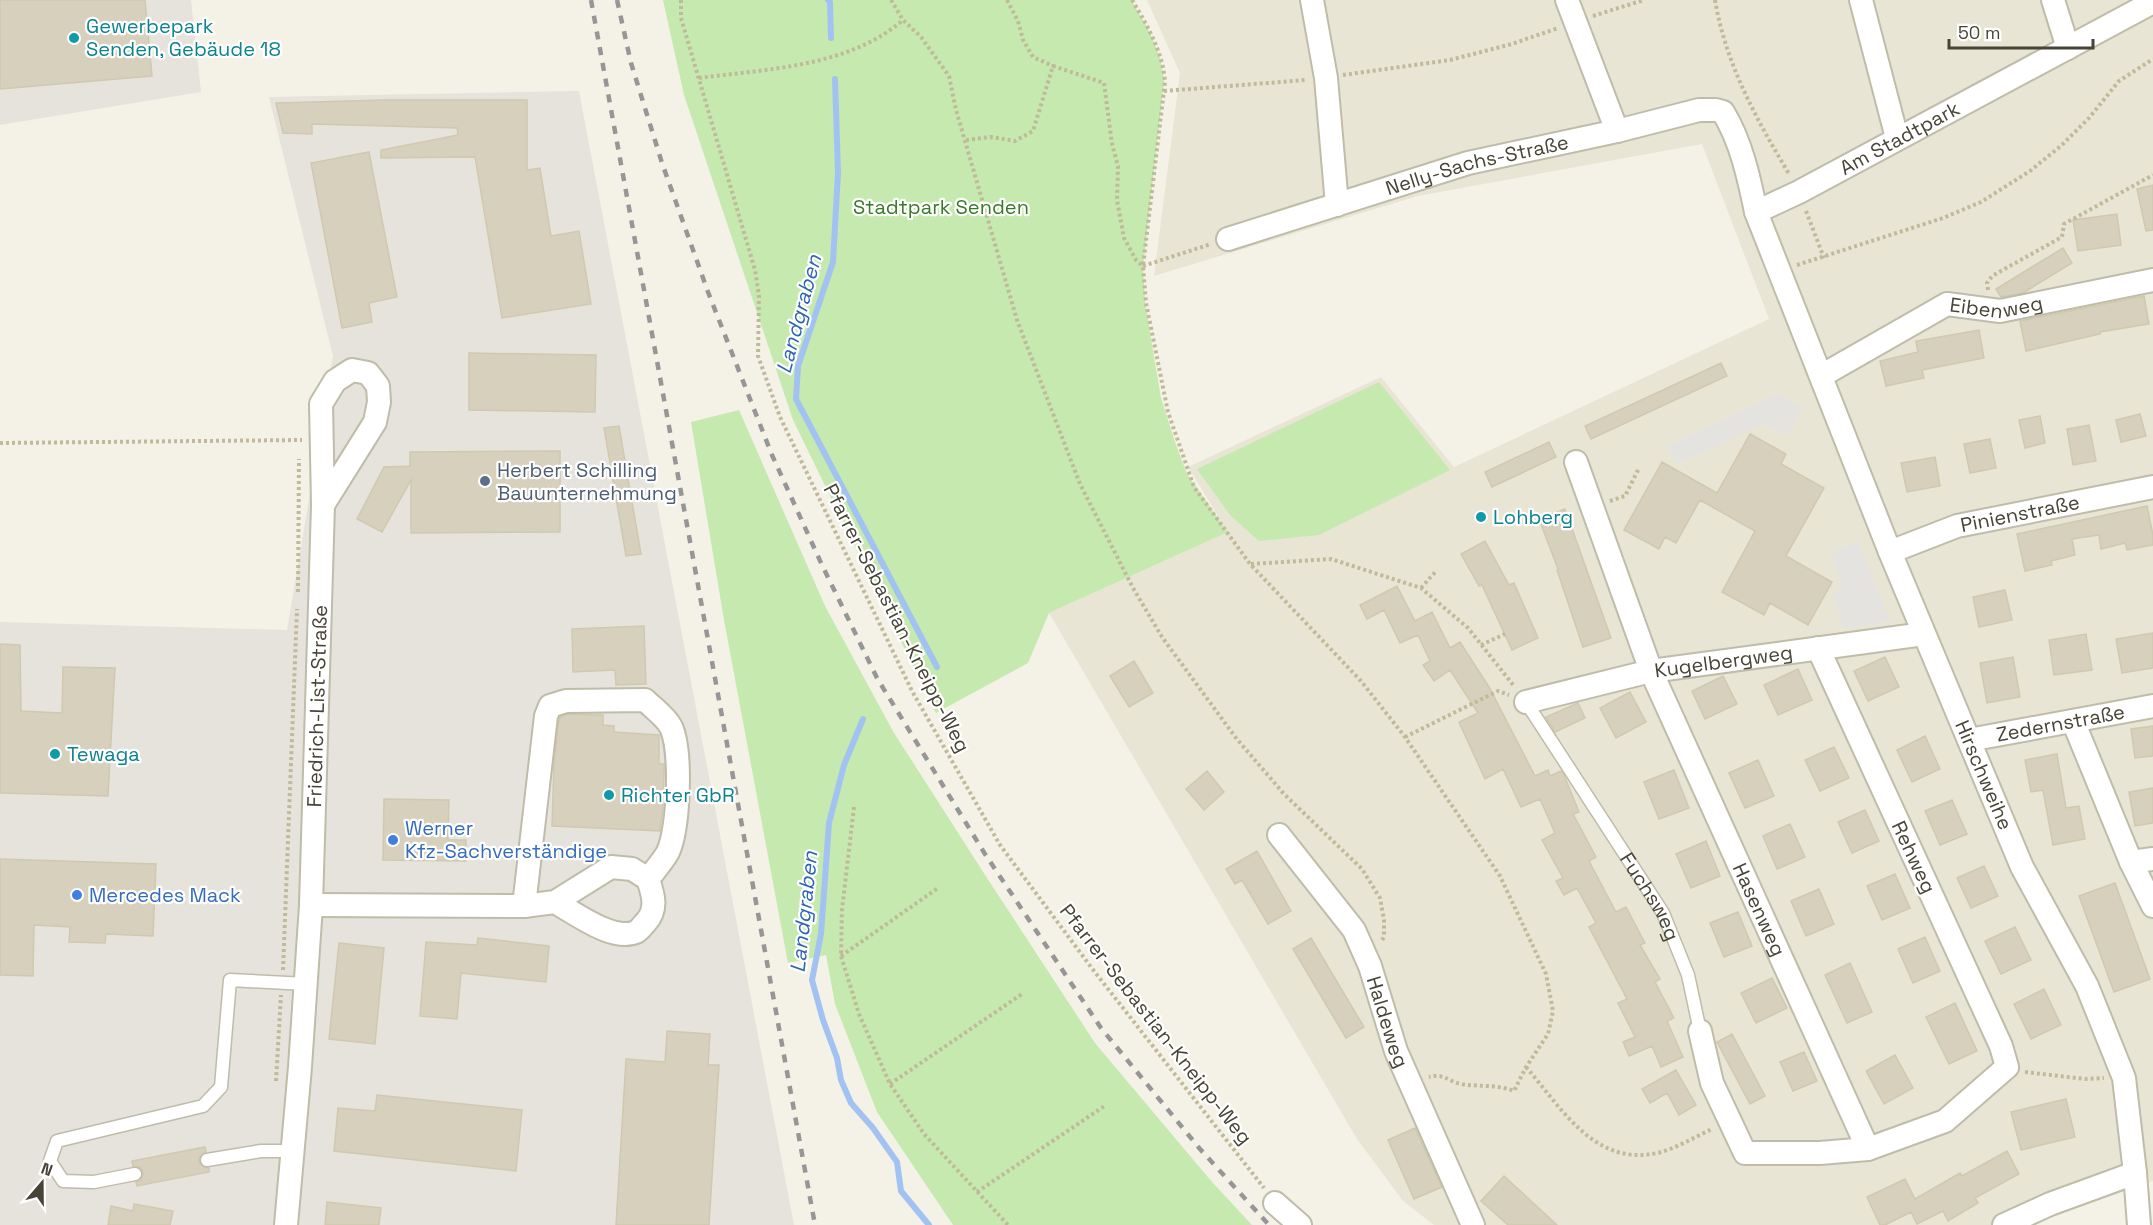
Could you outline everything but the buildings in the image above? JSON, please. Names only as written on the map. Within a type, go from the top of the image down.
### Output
[{"type":"street","points":[[1312,0],[1326,78],[1336,205]]},
{"type":"street","points":[[1567,0],[1617,131]]},
{"type":"street","points":[[1861,0],[1897,138]]},
{"type":"street","points":[[2052,0],[2068,48]]},
{"type":"street","name":"Am Stadtpark","points":[[1756,212],[1799,192],[2153,2]]},
{"type":"street","name":"Nelly-Sachs-Straße","points":[[1228,239],[1468,163],[1617,131],[1699,110],[1723,112],[1729,121],[1747,173],[1756,212]]},
{"type":"street","points":[[1756,212],[1779,270]]},
{"type":"street","name":"Hirschweihe","points":[[1779,270],[1890,552],[2022,867],[2087,986],[2124,1078],[2136,1173],[2139,1225]]},
{"type":"street","name":"Eibenweg","points":[[1821,376],[1947,304],[2000,311],[2153,280]]},
{"type":"street","name":"Friedrich-List-Straße","points":[[286,1225],[311,904],[323,505],[310,440],[321,404],[334,381],[352,370],[368,373],[378,386],[379,402],[375,422],[323,505]]},
{"type":"street","name":"Hasenweg","points":[[1576,462],[1651,671],[1868,1149]]},
{"type":"street","name":"Pinienstraße","points":[[1890,552],[1957,526],[2153,487]]},
{"type":"street","name":"Kugelbergweg","points":[[1526,702],[1651,671],[1924,634]]},
{"type":"street","name":"Rehweg","points":[[1818,648],[1996,1036],[2007,1067]]},
{"type":"street","points":[[524,906],[546,716],[550,706],[566,701],[645,700],[670,725],[676,746],[678,779],[673,831],[668,852],[648,879]]},
{"type":"street","name":"Zedernstraße","points":[[1969,740],[2153,706]]},
{"type":"street","points":[[2073,722],[2142,861],[2153,906]]},
{"type":"street","name":"Haldeweg","points":[[1279,835],[1354,930],[1370,966],[1396,1052],[1473,1225]]},
{"type":"street","points":[[311,904],[524,906],[555,902],[611,867],[632,869],[648,879],[655,899],[651,917],[637,932],[622,934],[607,931],[555,902]]},
{"type":"street","name":"Fuchsweg","points":[[1700,1031],[1712,1083],[1745,1153],[1838,1153],[1868,1149],[1946,1121],[2007,1067]]},
{"type":"street","points":[[2004,1225],[2050,1204],[2136,1173]]},
{"type":"street","points":[[1275,1203],[1300,1225]]},
{"type":"lane","name":"Fuchsweg","points":[[1526,702],[1663,913],[1688,975],[1700,1031]]},
{"type":"lane","points":[[135,1174],[94,1182],[63,1181],[50,1161],[57,1141],[203,1106],[221,1087],[230,980],[306,984]]},
{"type":"lane","points":[[207,1160],[261,1150],[291,1151]]},
{"type":"path","name":"Pfarrer-Sebastian-Kneipp-Weg","points":[[681,0],[681,18],[755,270],[759,296],[758,356],[780,417],[912,691],[1000,845],[1094,971],[1275,1203]]},
{"type":"path","points":[[891,0],[903,20],[921,37],[949,76],[956,110],[1017,320],[1080,484],[1133,588],[1162,637],[1236,738],[1284,794],[1362,869],[1380,898],[1384,937],[1370,966]]},
{"type":"path","points":[[1007,0],[1018,21],[1023,40],[1033,57],[1104,83],[1112,144],[1118,166],[1117,200],[1124,238],[1136,260],[1143,266]]},
{"type":"path","points":[[1132,0],[1158,50],[1164,69],[1164,91],[1143,266],[1146,303],[1168,412],[1194,487],[1250,564],[1361,681],[1405,738],[1500,876],[1546,974],[1553,1011],[1548,1034],[1526,1067],[1514,1091],[1502,1086],[1459,1084],[1438,1075],[1409,1082]]},
{"type":"path","points":[[1164,91],[1274,84],[1450,60],[1512,44],[1644,0]]},
{"type":"path","points":[[1715,0],[1738,82],[1761,128],[1799,192],[1824,258]]},
{"type":"path","points":[[699,78],[817,62],[869,43],[888,33],[903,20]]},
{"type":"path","points":[[1779,270],[1824,258],[1943,218],[1981,202],[2030,171],[2062,145],[2089,118],[2119,81],[2153,59]]},
{"type":"path","points":[[966,140],[991,137],[1015,141],[1033,131],[1053,66]]},
{"type":"path","points":[[2000,311],[1988,291],[1987,283],[1992,276],[2062,237],[2064,224],[2153,175]]},
{"type":"path","points":[[1143,266],[1228,239]]},
{"type":"path","points":[[0,443],[310,440],[298,598],[276,1084]]},
{"type":"path","points":[[1592,507],[1625,496],[1639,468]]},
{"type":"path","points":[[1250,564],[1330,560],[1421,588],[1468,628],[1526,702]]},
{"type":"path","points":[[1421,588],[1437,570]]},
{"type":"path","points":[[1481,645],[1505,634]]},
{"type":"path","points":[[1405,738],[1498,691],[1526,702]]},
{"type":"path","points":[[854,807],[842,910],[842,956],[859,1014],[890,1084],[924,1134],[1008,1225]]},
{"type":"path","points":[[842,956],[938,888]]},
{"type":"path","points":[[890,1084],[1022,994]]},
{"type":"path","points":[[1526,1067],[1574,1125],[1601,1146],[1629,1155],[1657,1153],[1729,1121]]},
{"type":"path","points":[[2007,1067],[2031,1074],[2085,1079],[2124,1078]]},
{"type":"path","points":[[977,1192],[1106,1105]]},
{"type":"shaded area","points":[[0,0],[191,0],[201,92],[0,125]]},
{"type":"shaded area","points":[[1147,0],[2153,0],[2153,1181],[2029,1225],[1434,1225],[1403,1201],[1357,1139],[1049,613],[1228,532],[1188,467],[1381,377],[1454,467],[1769,319],[1702,144],[1418,196],[1154,276],[1180,73]]},
{"type":"shaded area","points":[[579,91],[794,1225],[0,1225],[0,622],[287,630],[333,356],[269,97]]},
{"type":"shaded area","points":[[1778,393],[1802,408],[1788,436],[1762,424],[1678,464],[1666,447]]},
{"type":"shaded area","points":[[1858,541],[1890,621],[1844,629],[1832,594],[1843,588],[1831,553]]},
{"type":"green space","name":"Stadtpark Senden","points":[[663,0],[1131,0],[1157,50],[1164,82],[1143,267],[1145,303],[1161,398],[1187,474],[1228,532],[1049,613],[1028,663],[936,713],[793,420],[684,95]]},
{"type":"green space","points":[[1379,382],[1450,470],[1319,535],[1259,541],[1230,515],[1197,469]]},
{"type":"green space","points":[[739,410],[825,606],[894,733],[1095,1043],[1212,1182],[1252,1225],[953,1225],[877,1112],[835,1004],[826,955],[788,963],[724,620],[691,422]]},
{"type":"waterway","name":"Landgraben","points":[[828,0],[830,2],[831,38]]},
{"type":"waterway","name":"Landgraben","points":[[835,79],[838,173],[833,262],[798,366],[796,399],[937,667]]},
{"type":"waterway","name":"Landgraben","points":[[863,719],[844,765],[829,823],[821,934],[812,980],[837,1058],[841,1080],[851,1103],[873,1128],[897,1162],[901,1191],[929,1225]]},
{"type":"railway","points":[[591,0],[815,1225]]},
{"type":"railway","points":[[617,0],[631,63],[662,163],[708,292],[772,455],[877,678],[985,854],[1101,1028],[1200,1149],[1269,1225]]},
{"type":"place","name":"Gewerbepark Senden, Gebäude 18","points":[[74,38]]},
{"type":"place","name":"Herbert Schilling Bauunternehmung","points":[[485,481]]},
{"type":"place","name":"Lohberg","points":[[1481,517]]},
{"type":"place","name":"Tewaga","points":[[55,754]]},
{"type":"place","name":"Richter GbR","points":[[609,795]]},
{"type":"place","name":"Werner Kfz-Sachverständige","points":[[393,840]]},
{"type":"place","name":"Mercedes Mack","points":[[77,895]]}]
